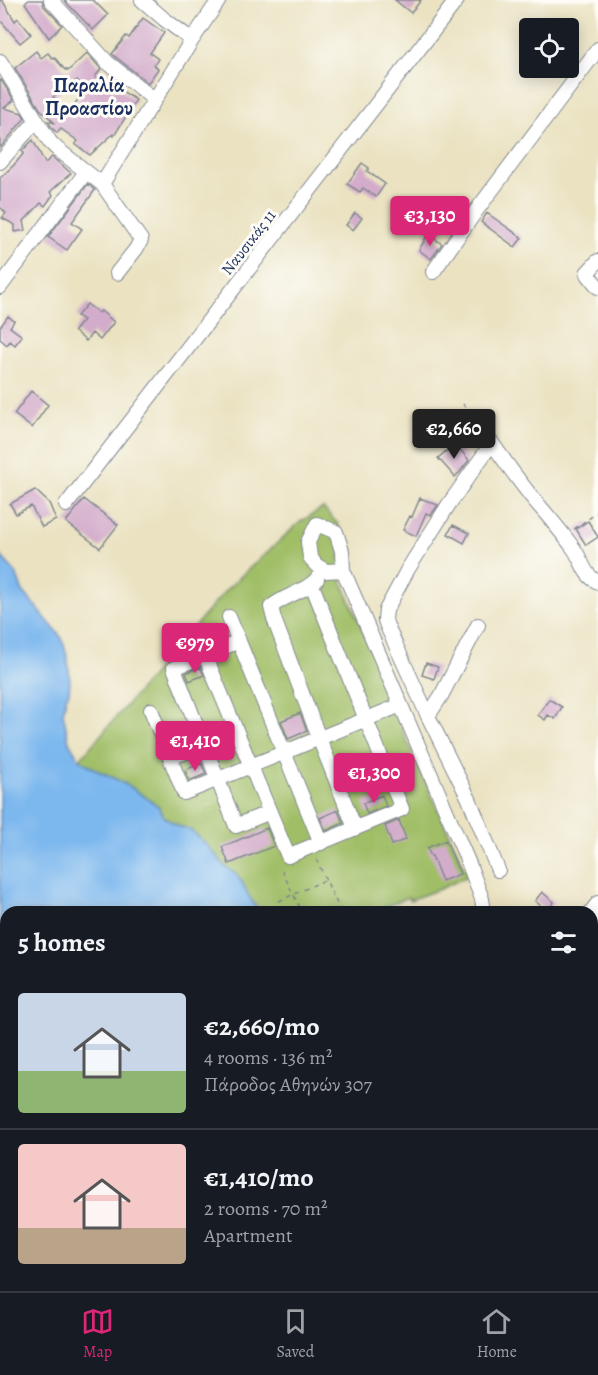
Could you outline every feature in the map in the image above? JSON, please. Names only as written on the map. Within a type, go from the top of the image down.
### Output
[{"type":"street","points":[[51,0],[107,62],[155,100]]},
{"type":"street","points":[[142,0],[192,40]]},
{"type":"street","points":[[102,184],[219,0]]},
{"type":"street","name":"Ναυσικάς 11","points":[[66,505],[457,0]]},
{"type":"street","points":[[433,272],[598,49]]},
{"type":"street","points":[[0,61],[4,80],[46,137],[56,148],[102,184],[141,240],[117,273]]},
{"type":"street","points":[[0,162],[36,121]]},
{"type":"street","points":[[0,287],[86,172]]},
{"type":"street","points":[[598,261],[587,273],[598,287]]},
{"type":"street","points":[[498,870],[470,799],[428,716],[387,626],[385,614],[393,595],[428,537],[492,443],[531,496],[565,536],[589,576],[598,582]]},
{"type":"street","points":[[343,570],[326,571],[316,565],[310,557],[308,542],[316,524],[336,532],[342,551],[343,570],[469,864],[483,906]]},
{"type":"street","points":[[326,571],[312,585],[280,599],[271,607],[355,828]]},
{"type":"street","points":[[205,655],[288,856],[402,810],[312,585]]},
{"type":"street","points":[[229,617],[284,753],[316,845]]},
{"type":"street","points":[[428,716],[478,625]]},
{"type":"street","points":[[239,641],[174,668],[236,825],[270,812]]},
{"type":"street","points":[[151,710],[184,793],[401,705]]},
{"type":"street","points":[[170,758],[204,745]]},
{"type":"path","points":[[463,404],[492,443]]},
{"type":"path","points":[[565,536],[598,512]]},
{"type":"path","points":[[316,845],[326,879],[337,906]]},
{"type":"path","points":[[282,871],[299,906]]},
{"type":"path","points":[[279,901],[326,879]]},
{"type":"green space","points":[[323,508],[338,524],[342,582],[407,741],[468,876],[410,900],[409,897],[387,906],[255,906],[236,874],[187,828],[180,827],[164,817],[158,806],[132,788],[79,760],[227,589],[300,522]]},
{"type":"water","points":[[0,555],[16,573],[22,590],[62,638],[68,660],[70,682],[63,713],[69,742],[79,759],[132,788],[158,806],[164,817],[194,833],[227,868],[236,874],[255,906],[0,906]]},
{"type":"building","points":[[0,0],[15,21],[18,18],[31,34],[20,43],[0,20]]},
{"type":"building","points":[[29,0],[42,0],[44,6],[62,25],[49,38],[25,3]]},
{"type":"building","points":[[64,0],[93,0],[108,15],[93,30]]},
{"type":"building","points":[[395,0],[421,0],[411,13]]},
{"type":"building","points":[[143,18],[164,33],[150,53],[158,59],[154,65],[158,69],[148,83],[112,54],[126,36],[129,38]]},
{"type":"building","points":[[36,51],[41,58],[48,53],[68,71],[87,53],[101,69],[95,77],[114,91],[116,87],[136,100],[114,136],[113,134],[90,155],[75,144],[78,141],[61,129],[57,133],[52,128],[48,121],[55,123],[40,109],[15,68]],"holes":[[[77,80],[85,90],[69,112],[53,97]]]},
{"type":"building","points":[[0,80],[14,100],[4,108],[22,113],[25,118],[0,148]]},
{"type":"building","points":[[33,140],[45,163],[52,157],[71,173],[50,192],[53,195],[45,206],[41,203],[24,221],[26,230],[15,232],[15,225],[2,218],[6,213],[0,207],[0,178],[14,165],[24,153],[22,151]]},
{"type":"building","points":[[362,163],[369,168],[367,171],[385,184],[376,197],[363,188],[360,192],[347,184]]},
{"type":"building","points":[[88,184],[95,190],[72,222],[82,229],[67,250],[48,237]]},
{"type":"building","points":[[355,213],[362,218],[353,230],[346,225]]},
{"type":"building","points":[[487,213],[522,238],[515,247],[481,222]]},
{"type":"building","points":[[428,234],[442,244],[431,259],[419,250]]},
{"type":"building","points":[[87,304],[99,313],[101,311],[114,322],[100,340],[92,333],[86,341],[74,331],[83,320],[77,316]]},
{"type":"building","points":[[8,316],[14,321],[10,327],[22,336],[15,345],[10,341],[7,345],[0,339],[0,327]]},
{"type":"building","points":[[31,391],[48,405],[32,428],[14,414]]},
{"type":"building","points":[[462,419],[475,435],[462,446],[449,430]]},
{"type":"building","points":[[455,444],[469,460],[455,477],[438,458]]},
{"type":"building","points":[[35,490],[49,503],[56,520],[42,527],[31,506],[16,514],[10,504]]},
{"type":"building","points":[[420,498],[438,505],[431,515],[426,513],[416,536],[403,530],[410,516],[412,517]]},
{"type":"building","points":[[84,499],[118,525],[100,548],[66,522]]},
{"type":"building","points":[[588,521],[598,537],[586,545],[576,529]]},
{"type":"building","points":[[453,525],[469,533],[464,543],[448,534]]},
{"type":"building","points":[[426,663],[438,667],[434,679],[422,675]]},
{"type":"building","points":[[200,667],[204,675],[189,681],[186,673]]},
{"type":"building","points":[[549,699],[562,707],[555,719],[548,715],[545,720],[538,715]]},
{"type":"building","points":[[300,713],[307,731],[288,739],[281,721]]},
{"type":"building","points":[[201,763],[206,774],[189,781],[185,770]]},
{"type":"building","points":[[382,795],[386,806],[367,814],[363,803]]},
{"type":"building","points":[[338,810],[343,823],[326,831],[320,818]]},
{"type":"building","points":[[399,820],[406,839],[392,845],[385,826]]},
{"type":"building","points":[[267,828],[274,846],[229,864],[222,847]]},
{"type":"building","points":[[446,840],[460,874],[442,881],[427,848]]},
{"type":"building","points":[[542,892],[554,902],[551,906],[541,906],[535,901]]},
{"type":"district","name":"Παραλία Προαστίου","points":[[89,96]]}]
